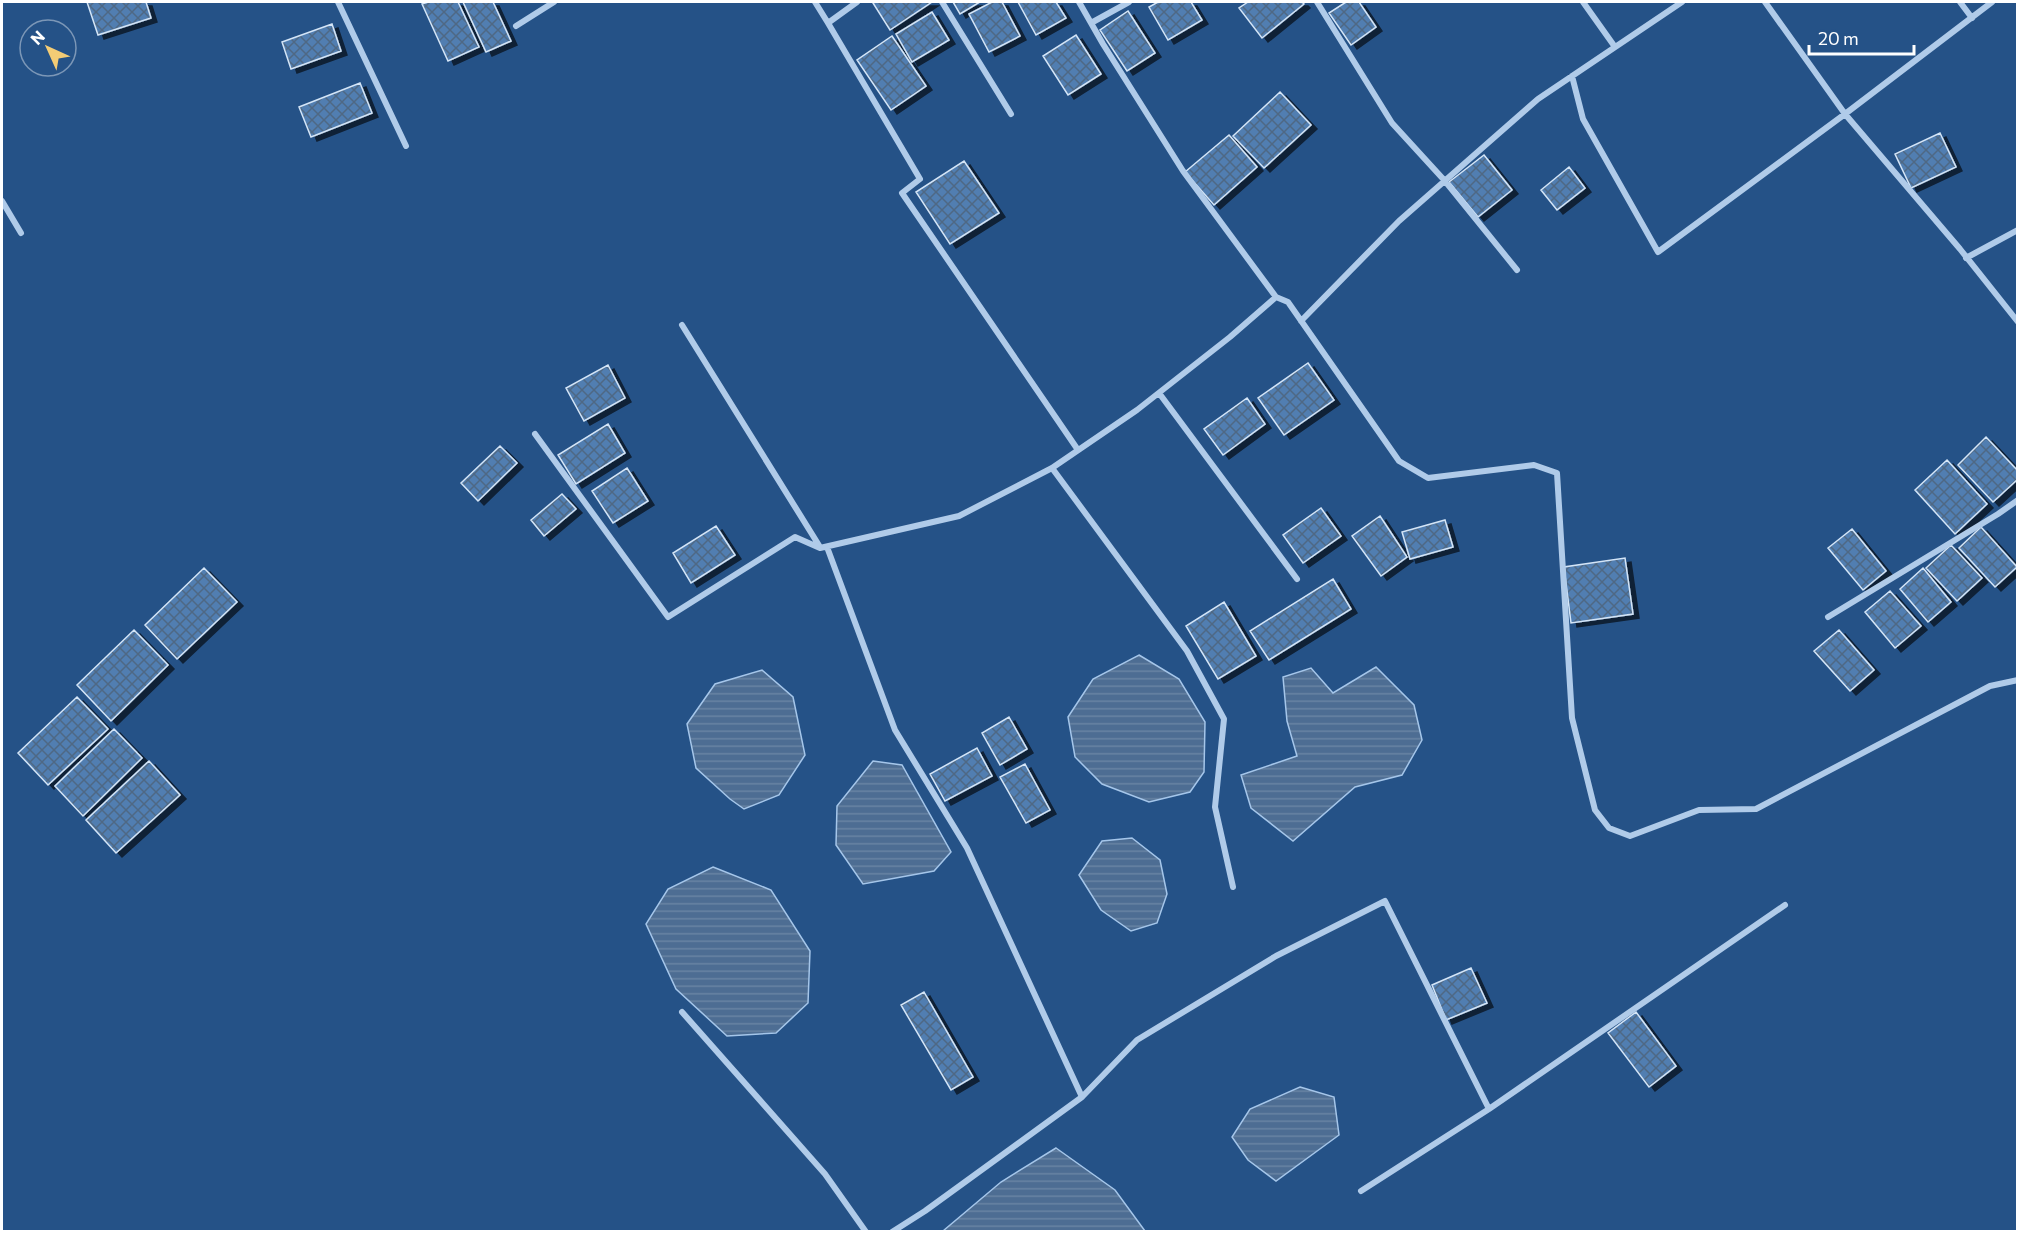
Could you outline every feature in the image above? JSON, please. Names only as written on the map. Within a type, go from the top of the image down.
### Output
[{"type":"street","points":[[338,2],[406,146]]},
{"type":"street","points":[[516,26],[554,2]]},
{"type":"street","points":[[815,2],[920,179],[902,193],[1078,450]]},
{"type":"street","points":[[828,23],[857,2]]},
{"type":"street","points":[[942,2],[1011,114]]},
{"type":"street","points":[[1079,2],[1184,171],[1276,297],[1288,302],[1399,461],[1428,478],[1534,465],[1557,473],[1572,718],[1595,810],[1609,828],[1630,836],[1699,810],[1756,809],[1990,686],[2018,680]]},
{"type":"street","points":[[1091,23],[1129,2]]},
{"type":"street","points":[[1317,2],[1392,123],[1445,181],[1517,270]]},
{"type":"street","points":[[1583,2],[1615,47]]},
{"type":"street","points":[[1301,321],[1400,221],[1538,99],[1682,2]]},
{"type":"street","points":[[1765,2],[1845,114],[2018,322]]},
{"type":"street","points":[[1960,2],[1972,18]]},
{"type":"street","points":[[1572,76],[1583,119],[1658,252],[1992,2]]},
{"type":"street","points":[[2,201],[21,233]]},
{"type":"street","points":[[1966,258],[2018,230]]},
{"type":"street","points":[[535,434],[668,617],[795,537],[824,547],[959,516],[1052,468],[1159,393],[1276,297]]},
{"type":"street","points":[[682,326],[824,547],[895,730],[967,848],[1082,1097]]},
{"type":"street","points":[[1159,393],[1297,579]]},
{"type":"street","points":[[1052,468],[1187,651],[1224,720],[1215,807],[1233,886]]},
{"type":"street","points":[[1827,617],[2018,500]]},
{"type":"street","points":[[892,1232],[925,1211],[1082,1097],[1137,1041],[1276,956],[1385,901],[1489,1109]]},
{"type":"street","points":[[1361,1191],[1489,1109],[1785,905]]},
{"type":"street","points":[[682,1012],[825,1174],[866,1232]]},
{"type":"water","points":[[1139,655],[1179,679],[1205,722],[1204,772],[1190,792],[1149,802],[1102,784],[1075,757],[1068,717],[1093,679]]},
{"type":"water","points":[[1376,667],[1414,705],[1422,740],[1402,775],[1355,787],[1293,841],[1251,808],[1241,775],[1297,756],[1287,721],[1283,677],[1311,668],[1333,693]]},
{"type":"water","points":[[762,670],[793,697],[805,755],[779,795],[744,809],[696,768],[687,724],[715,684]]},
{"type":"water","points":[[873,761],[902,765],[951,852],[934,871],[863,884],[836,845],[837,806]]},
{"type":"water","points":[[1132,838],[1160,860],[1167,894],[1157,923],[1131,931],[1101,910],[1079,875],[1102,841]]},
{"type":"water","points":[[713,867],[771,890],[810,951],[808,1003],[776,1033],[727,1036],[676,989],[646,924],[668,889]]},
{"type":"water","points":[[1300,1087],[1334,1097],[1339,1135],[1276,1181],[1248,1160],[1232,1137],[1250,1109]]},
{"type":"water","points":[[1056,1148],[1115,1190],[1145,1231],[943,1231],[1001,1182]]},
{"type":"building","points":[[87,2],[146,2],[151,18],[98,35]]},
{"type":"building","points":[[458,2],[479,47],[448,61],[422,4]]},
{"type":"building","points":[[463,2],[493,2],[511,41],[486,52]]},
{"type":"building","points":[[932,2],[890,30],[873,3]]},
{"type":"building","points":[[953,2],[980,2],[960,14]]},
{"type":"building","points":[[992,2],[1002,2],[1020,36],[989,52],[969,14]]},
{"type":"building","points":[[1018,2],[1056,2],[1066,18],[1036,35]]},
{"type":"building","points":[[1158,2],[1191,2],[1202,20],[1168,40],[1149,7]]},
{"type":"building","points":[[1248,2],[1302,2],[1304,4],[1262,38],[1239,8]]},
{"type":"building","points":[[1346,2],[1359,2],[1376,27],[1351,45],[1329,13]]},
{"type":"building","points":[[1128,11],[1155,53],[1127,71],[1100,30]]},
{"type":"building","points":[[932,12],[949,40],[912,62],[896,34]]},
{"type":"building","points":[[332,24],[341,51],[291,69],[282,42]]},
{"type":"building","points":[[1076,35],[1101,74],[1068,95],[1043,56]]},
{"type":"building","points":[[892,36],[926,86],[891,110],[857,60]]},
{"type":"building","points":[[360,83],[372,113],[311,137],[299,107]]},
{"type":"building","points":[[1280,92],[1311,125],[1264,168],[1233,136]]},
{"type":"building","points":[[1940,133],[1956,167],[1911,188],[1895,154]]},
{"type":"building","points":[[1229,135],[1257,167],[1214,205],[1185,172]]},
{"type":"building","points":[[1484,155],[1512,190],[1478,217],[1449,182]]},
{"type":"building","points":[[964,161],[999,213],[950,244],[916,192]]},
{"type":"building","points":[[1569,167],[1585,188],[1557,210],[1541,190]]},
{"type":"building","points":[[1308,363],[1334,400],[1284,435],[1258,398]]},
{"type":"building","points":[[608,365],[625,398],[584,421],[566,388]]},
{"type":"building","points":[[1247,398],[1265,424],[1223,455],[1204,429]]},
{"type":"building","points":[[608,424],[625,453],[576,484],[558,455]]},
{"type":"building","points":[[1986,437],[2018,471],[2018,479],[1993,502],[1958,465]]},
{"type":"building","points":[[500,446],[517,463],[478,501],[461,483]]},
{"type":"building","points":[[1947,460],[1987,504],[1955,534],[1915,490]]},
{"type":"building","points":[[627,468],[648,501],[613,523],[592,491]]},
{"type":"building","points":[[562,494],[576,509],[544,536],[531,520]]},
{"type":"building","points":[[1321,508],[1341,536],[1303,563],[1283,535]]},
{"type":"building","points":[[1380,516],[1407,557],[1381,576],[1352,536]]},
{"type":"building","points":[[1445,520],[1453,547],[1410,559],[1402,532]]},
{"type":"building","points":[[716,526],[735,555],[691,583],[673,553]]},
{"type":"building","points":[[1981,527],[2017,567],[1995,587],[1959,548]]},
{"type":"building","points":[[1852,529],[1886,571],[1863,590],[1828,548]]},
{"type":"building","points":[[1951,545],[1982,578],[1957,601],[1926,568]]},
{"type":"building","points":[[1625,558],[1633,614],[1571,623],[1564,567]]},
{"type":"building","points":[[204,568],[237,602],[177,659],[145,625]]},
{"type":"building","points":[[1923,568],[1951,602],[1928,622],[1900,589]]},
{"type":"building","points":[[1333,579],[1351,609],[1269,660],[1250,631]]},
{"type":"building","points":[[1890,591],[1921,626],[1895,648],[1865,612]]},
{"type":"building","points":[[1224,602],[1256,656],[1218,679],[1186,626]]},
{"type":"building","points":[[134,630],[168,665],[111,721],[77,685]]},
{"type":"building","points":[[1839,630],[1874,670],[1850,691],[1814,651]]},
{"type":"building","points":[[77,697],[108,729],[48,785],[18,753]]},
{"type":"building","points":[[1009,717],[1027,749],[1000,765],[982,733]]},
{"type":"building","points":[[114,729],[142,758],[83,816],[55,786]]},
{"type":"building","points":[[977,748],[992,776],[945,801],[930,774]]},
{"type":"building","points":[[149,761],[180,795],[116,853],[86,820]]},
{"type":"building","points":[[1025,764],[1050,810],[1026,823],[1000,777]]},
{"type":"building","points":[[1471,968],[1487,1003],[1446,1020],[1432,985]]},
{"type":"building","points":[[924,992],[973,1077],[951,1090],[901,1005]]},
{"type":"building","points":[[1636,1012],[1676,1066],[1649,1087],[1608,1033]]}]
